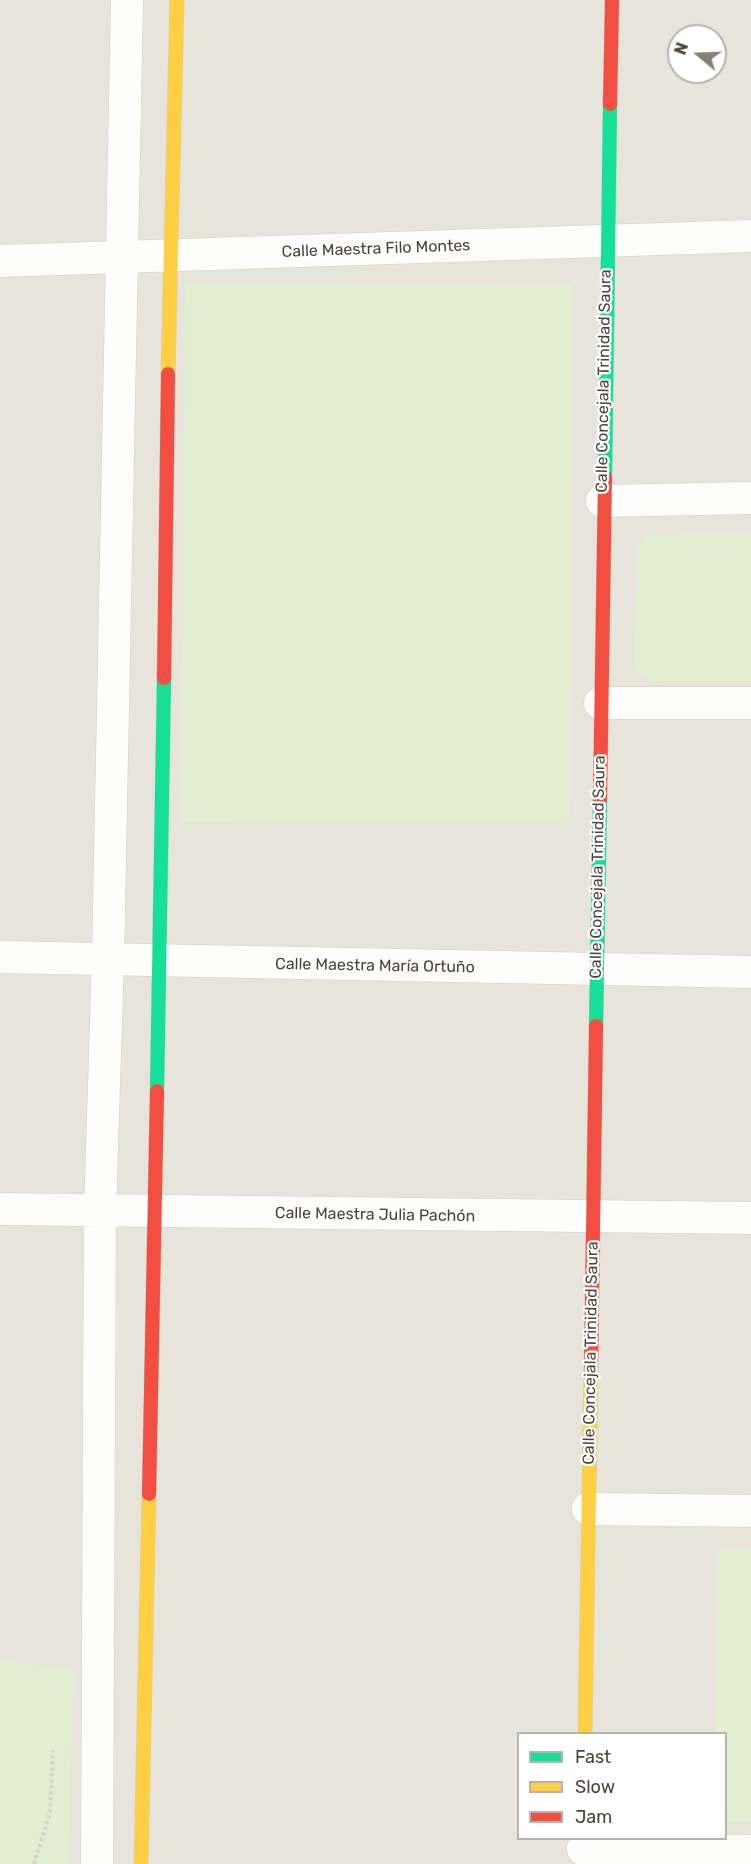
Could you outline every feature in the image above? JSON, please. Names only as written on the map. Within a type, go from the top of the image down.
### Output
[{"type":"street","points":[[97,1864],[100,1211],[108,959],[127,0]]},
{"type":"street","points":[[141,1864],[177,0]]},
{"type":"street","name":"Calle Concejala Trinidad Saura","points":[[585,1732],[606,242],[612,0]]},
{"type":"street","name":"Calle Maestra Filo Montes","points":[[0,261],[123,255],[751,236]]},
{"type":"street","points":[[602,501],[751,498]]},
{"type":"street","points":[[600,703],[751,703]]},
{"type":"street","name":"Calle Maestra María Ortuño","points":[[0,957],[751,972]]},
{"type":"street","name":"Calle Maestra Julia Pachón","points":[[0,1209],[751,1218]]},
{"type":"street","points":[[588,1509],[751,1511]]},
{"type":"street","points":[[583,1850],[751,1851]]},
{"type":"path","points":[[34,1864],[50,1812],[53,1750]]},
{"type":"shaded area","points":[[0,0],[751,0],[751,1864],[0,1864]]},
{"type":"green space","points":[[185,284],[572,285],[569,823],[182,822]]},
{"type":"green space","points":[[751,532],[751,682],[653,682],[634,669],[637,549],[649,536]]},
{"type":"green space","points":[[718,1548],[751,1549],[751,1822],[727,1822],[727,1732],[715,1732]]},
{"type":"green space","points":[[0,1661],[74,1668],[68,1864],[0,1864]]},
{"type":"traffic: fast","points":[[605,477],[610,104]]},
{"type":"traffic: fast","points":[[157,1091],[164,678]]},
{"type":"traffic: fast","points":[[596,1026],[600,799]]},
{"type":"traffic: slow","points":[[168,374],[177,0]]},
{"type":"traffic: slow","points":[[585,1732],[591,1368]]},
{"type":"traffic: slow","points":[[141,1864],[149,1494]]},
{"type":"traffic: jam","points":[[610,104],[612,0]]},
{"type":"traffic: jam","points":[[164,678],[168,374]]},
{"type":"traffic: jam","points":[[600,799],[605,477]]},
{"type":"traffic: jam","points":[[591,1368],[596,1026]]},
{"type":"traffic: jam","points":[[149,1494],[157,1091]]}]
